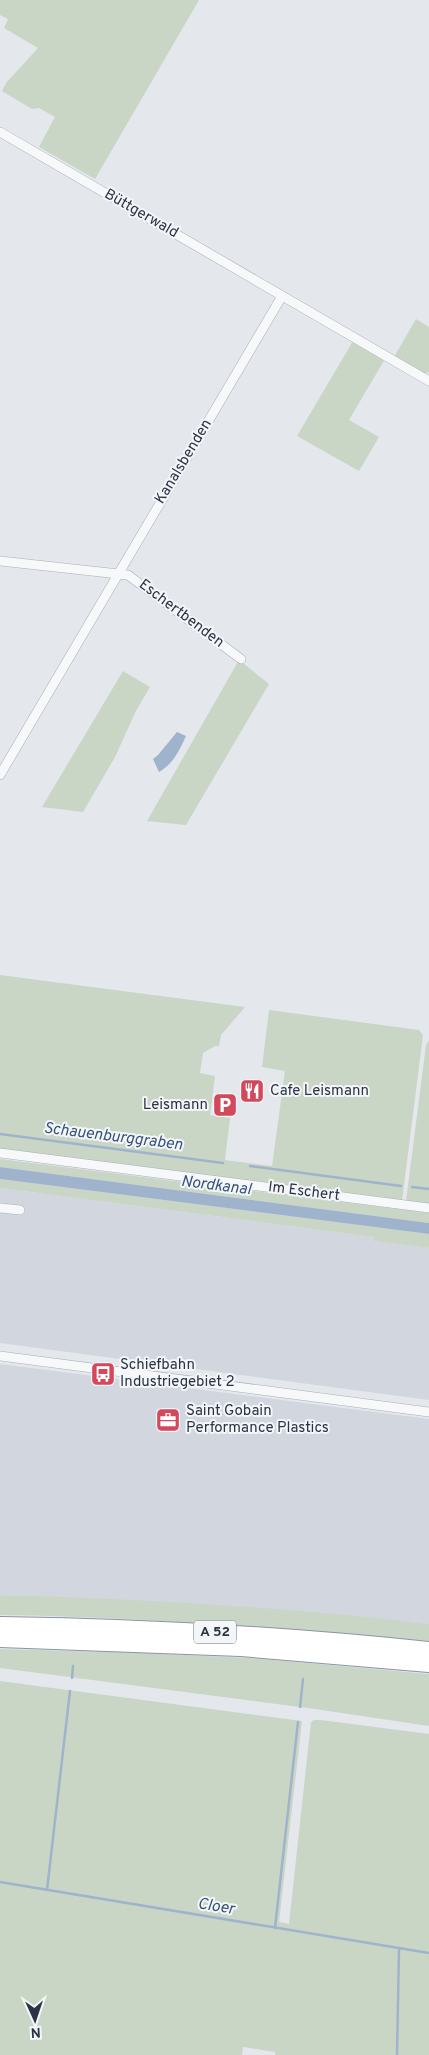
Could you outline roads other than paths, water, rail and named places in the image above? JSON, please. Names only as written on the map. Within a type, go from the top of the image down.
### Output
[{"type":"highway","name":"A 52","points":[[0,1625],[159,1629],[429,1650]]},
{"type":"highway","name":"A 52","points":[[0,1639],[241,1648],[429,1664]]},
{"type":"street","name":"Büttgerwald","points":[[0,132],[282,296]]},
{"type":"street","points":[[282,296],[429,381]]},
{"type":"street","name":"Kanalsbenden","points":[[0,775],[282,296]]},
{"type":"street","name":"Eschertbenden","points":[[0,561],[128,575],[240,658]]},
{"type":"street","name":"Im Eschert","points":[[0,1153],[429,1208]]},
{"type":"street","points":[[0,1208],[20,1210]]},
{"type":"street","points":[[0,1356],[429,1412]]},
{"type":"water","points":[[177,732],[186,736],[172,761],[159,772],[153,759]]},
{"type":"water","points":[[0,1167],[429,1223],[429,1234],[0,1179]]},
{"type":"waterway","name":"Schauenburggraben","points":[[0,1134],[223,1163]]},
{"type":"waterway","name":"Schauenburggraben","points":[[250,1166],[401,1186]]},
{"type":"waterway","name":"Schauenburggraben","points":[[412,1187],[429,1189]]},
{"type":"waterway","points":[[72,1678],[73,1666]]},
{"type":"waterway","points":[[300,1707],[303,1679]]},
{"type":"waterway","points":[[47,1890],[70,1691]]},
{"type":"waterway","points":[[275,1928],[298,1722]]},
{"type":"waterway","name":"Cloer","points":[[0,1882],[429,1953]]},
{"type":"waterway","points":[[397,2055],[399,1949]]},
{"type":"place","name":"Cafe Leismann","points":[[252,1091]]},
{"type":"place","name":"Leismann","points":[[225,1105]]},
{"type":"place","name":"Schiefbahn Industriegebiet 2","points":[[103,1374]]},
{"type":"place","name":"Saint Gobain Performance Plastics","points":[[168,1420]]},
{"type":"water label","name":"Nordkanal","points":[[216,1186]]}]
